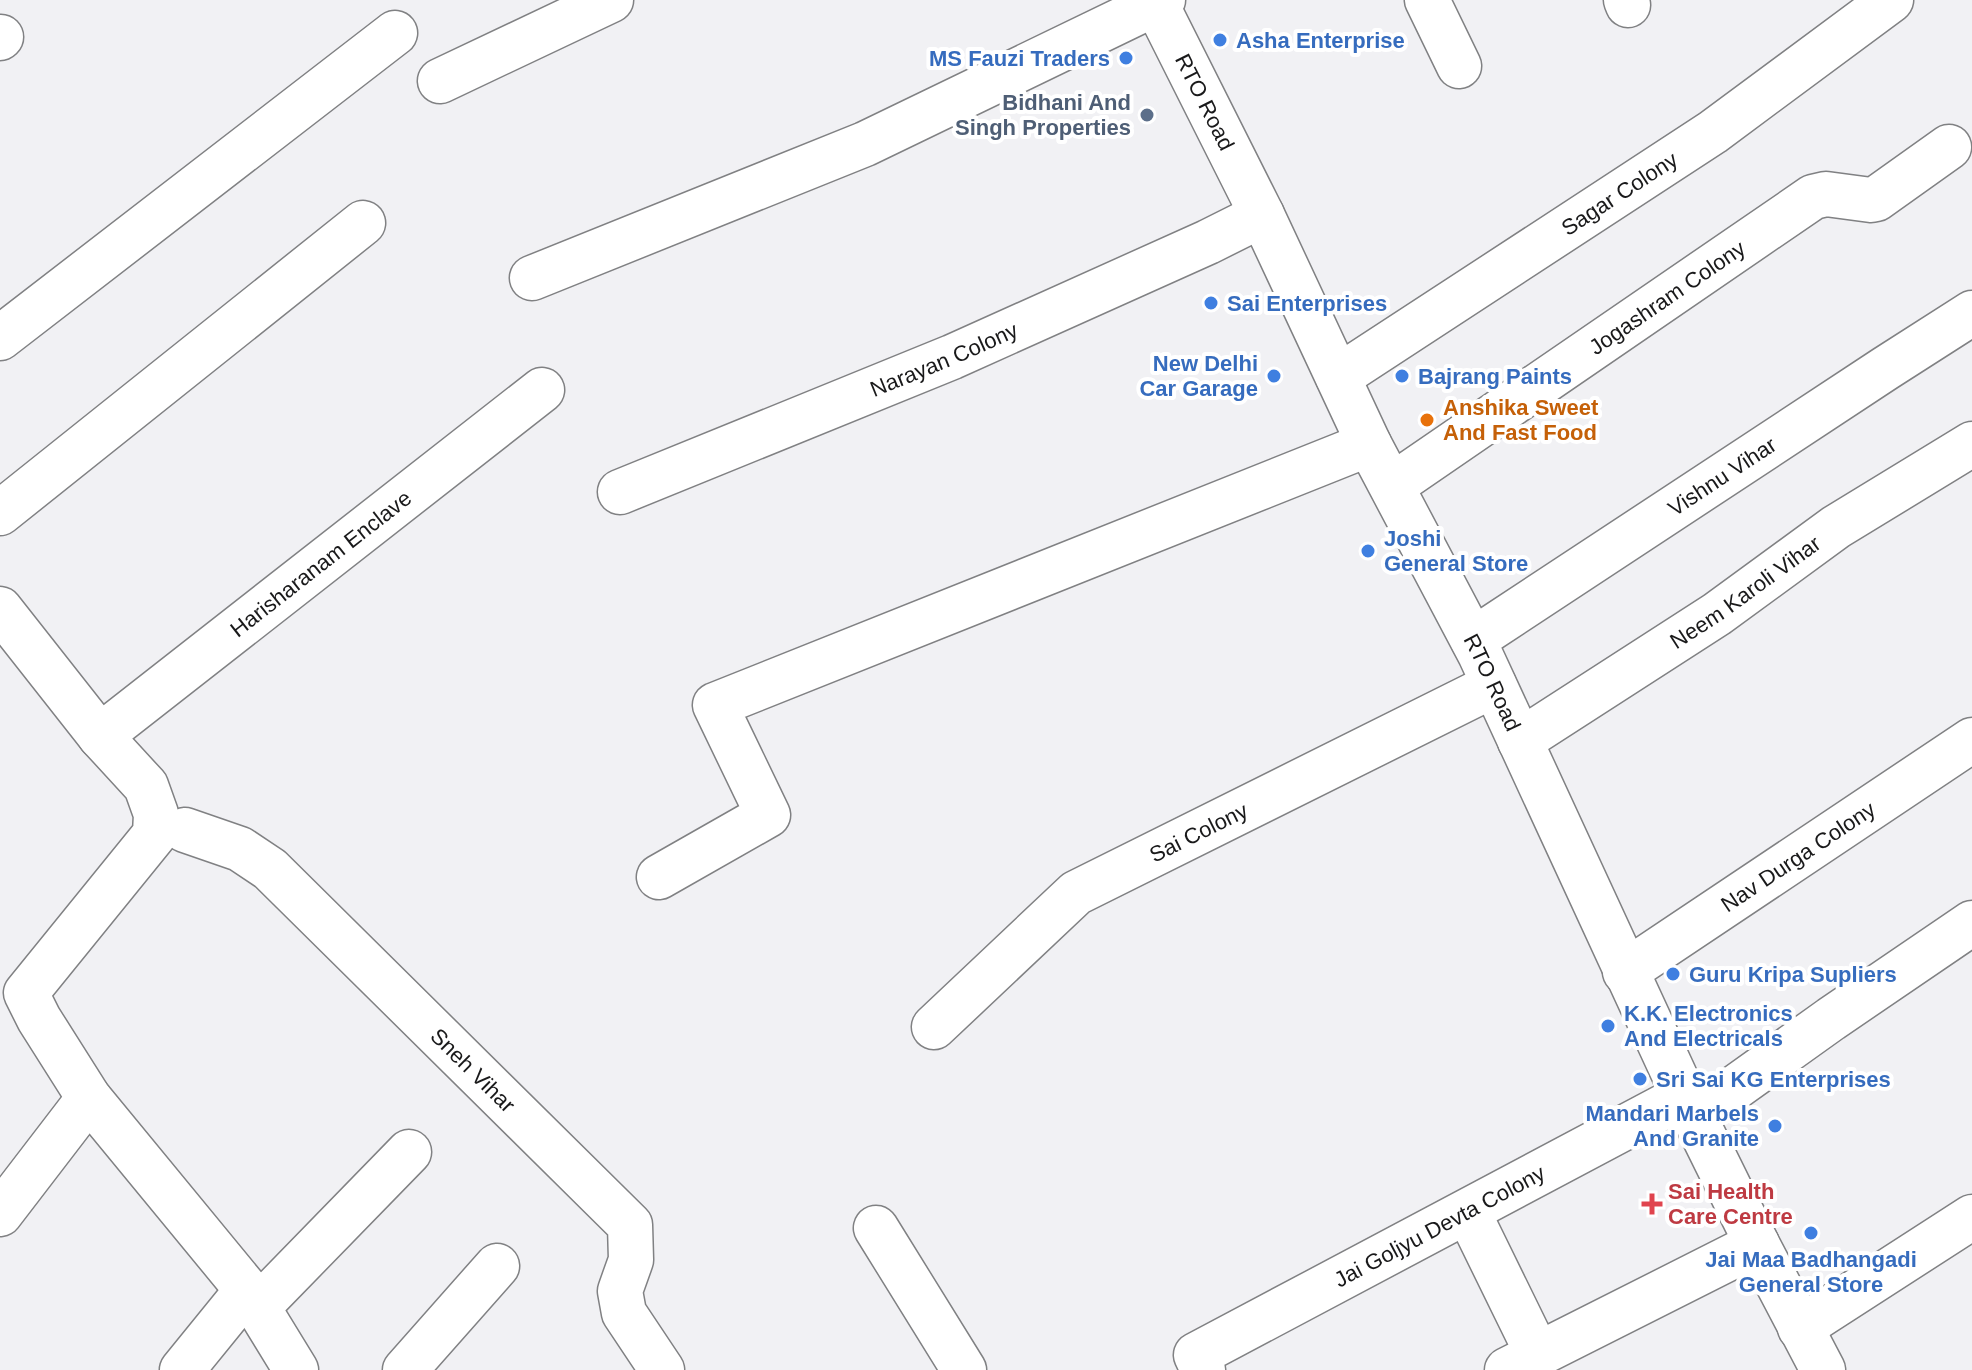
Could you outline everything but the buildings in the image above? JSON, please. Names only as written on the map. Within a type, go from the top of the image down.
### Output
[{"type":"street","points":[[440,81],[611,0]]},
{"type":"street","points":[[1427,0],[1459,66]]},
{"type":"street","name":"Sagar Colony","points":[[1338,377],[1713,132],[1891,0]]},
{"type":"street","points":[[532,278],[865,144],[1158,1]]},
{"type":"street","name":"RTO Road","points":[[1158,1],[1369,444],[1473,640],[1689,1107],[1823,1370]]},
{"type":"street","points":[[0,338],[395,33]]},
{"type":"street","name":"Jogashram Colony","points":[[1393,485],[1813,197],[1826,194],[1876,199],[1949,147]]},
{"type":"street","name":"Narayan Colony","points":[[620,492],[952,357],[1262,215]]},
{"type":"street","points":[[0,513],[363,223]]},
{"type":"street","name":"Vishnu Vihar","points":[[1473,640],[1972,313]]},
{"type":"street","name":"Harisharanam Enclave","points":[[100,736],[542,390]]},
{"type":"street","points":[[659,877],[768,815],[715,705],[1369,444]]},
{"type":"street","name":"Neem Karoli Vihar","points":[[1520,741],[1717,614],[1836,527],[1972,444]]},
{"type":"street","points":[[0,609],[100,736],[146,786],[156,814],[155,834],[13,988],[39,1019],[89,1098],[252,1299],[296,1370]]},
{"type":"street","name":"Sai Colony","points":[[934,1027],[1076,893],[1494,685]]},
{"type":"street","name":"Nav Durga Colony","points":[[1625,972],[1972,740]]},
{"type":"street","name":"Sneh Vihar","points":[[185,830],[240,849],[270,869],[630,1225],[631,1260],[620,1291],[624,1313],[662,1370]]},
{"type":"street","name":"Jai Goljyu Devta Colony","points":[[1200,1363],[1468,1212],[1689,1107],[1831,1019],[1972,923]]},
{"type":"street","points":[[5,1196],[89,1098]]},
{"type":"street","points":[[182,1370],[252,1299],[409,1152]]},
{"type":"street","points":[[1468,1212],[1522,1362],[1757,1244]]},
{"type":"street","points":[[1800,1328],[1972,1217]]},
{"type":"street","points":[[876,1228],[964,1370]]},
{"type":"street","points":[[405,1370],[497,1266]]},
{"type":"place","name":"Asha Enterprise","points":[[1220,40]]},
{"type":"place","name":"MS Fauzi Traders","points":[[1126,58]]},
{"type":"place","name":"Bidhani And Singh Properties","points":[[1147,115]]},
{"type":"place","name":"Sai Enterprises","points":[[1211,303]]},
{"type":"place","name":"New Delhi Car Garage","points":[[1274,376]]},
{"type":"place","name":"Bajrang Paints","points":[[1402,376]]},
{"type":"place","name":"Anshika Sweet And Fast Food","points":[[1427,420]]},
{"type":"place","name":"Joshi General Store","points":[[1368,551]]},
{"type":"place","name":"Guru Kripa Supliers","points":[[1673,974]]},
{"type":"place","name":"K.K. Electronics And Electricals","points":[[1608,1026]]},
{"type":"place","name":"Sri Sai KG Enterprises","points":[[1640,1079]]},
{"type":"place","name":"Mandari Marbels And Granite","points":[[1775,1126]]},
{"type":"place","name":"Sai Health Care Centre","points":[[1652,1204]]},
{"type":"place","name":"Jai Maa Badhangadi General Store","points":[[1811,1233]]}]
